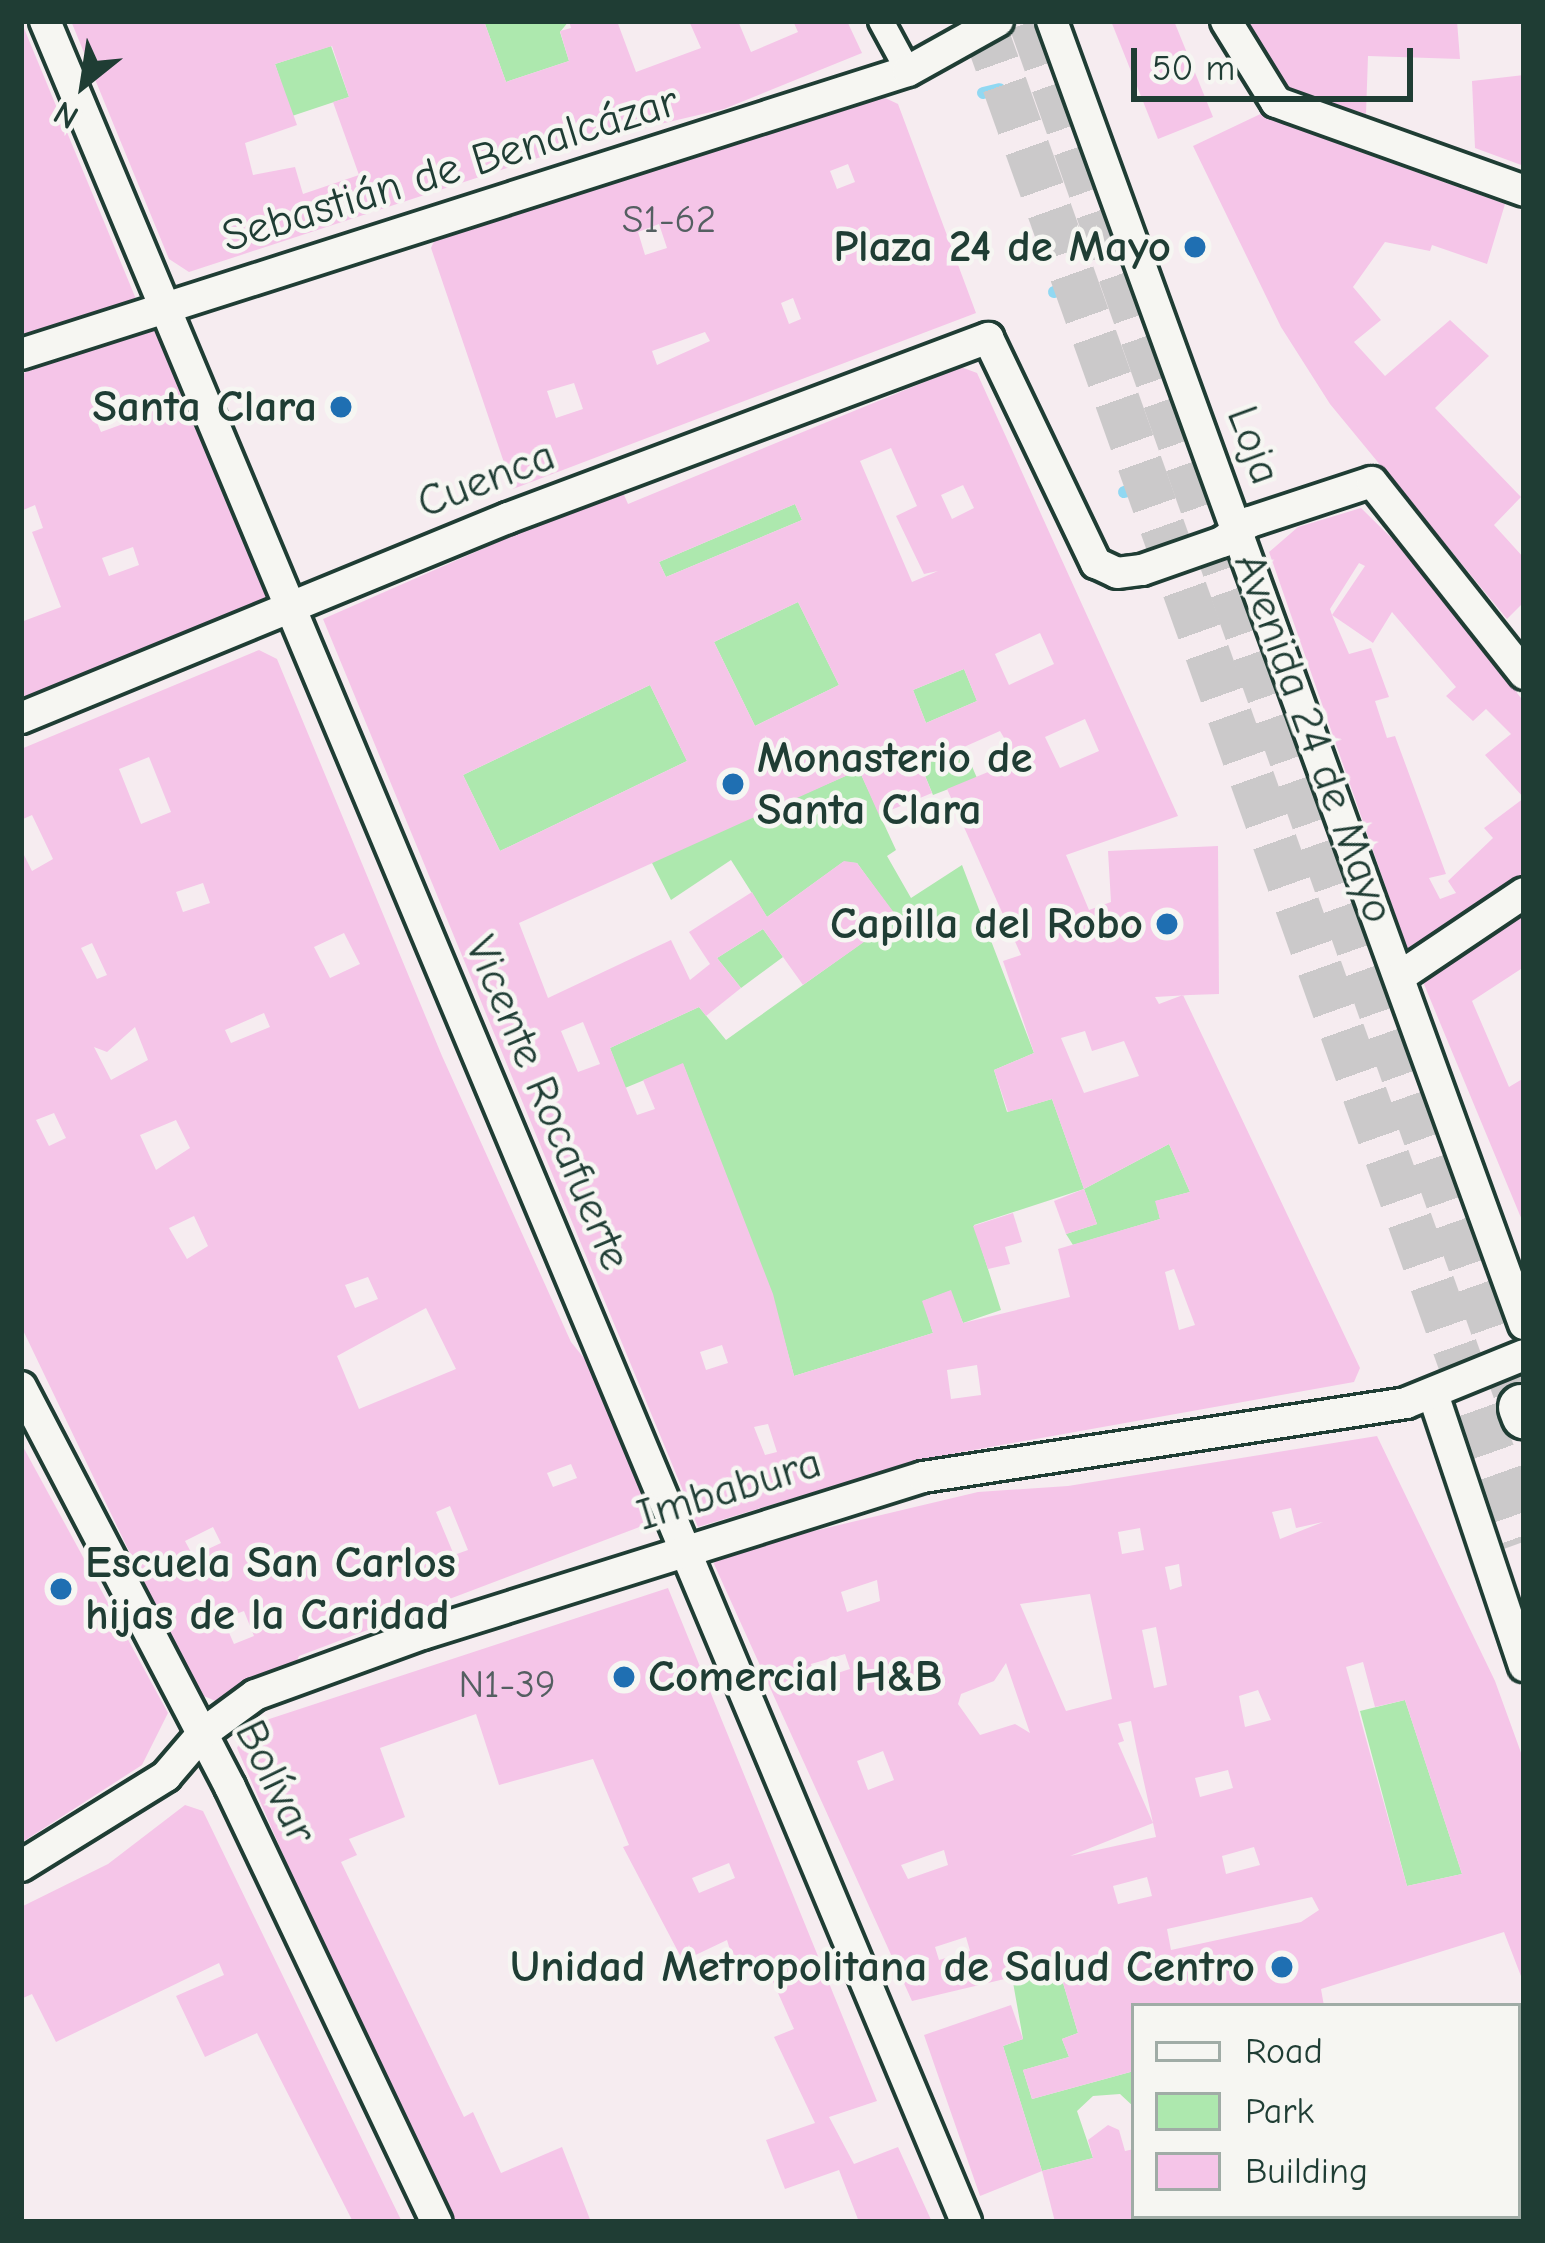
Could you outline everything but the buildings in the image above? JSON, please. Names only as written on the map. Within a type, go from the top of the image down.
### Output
[{"type":"street","name":"Vicente Rocafuerte","points":[[45,21],[168,303],[287,607],[688,1547],[966,2222]]},
{"type":"street","points":[[881,21],[908,70]]},
{"type":"street","name":"Sebastián de Benalcázar","points":[[21,355],[168,303],[908,70],[998,21]]},
{"type":"street","name":"Loja","points":[[1052,21],[1238,532],[1372,482],[1524,674]]},
{"type":"street","points":[[1226,21],[1276,102],[1524,190]]},
{"type":"street","name":"Avenida 24 de Mayo","points":[[988,338],[1096,563],[1117,573],[1142,570],[1238,532],[1407,976],[1524,1324]]},
{"type":"street","name":"Cuenca","points":[[21,718],[287,607],[988,338]]},
{"type":"street","points":[[1524,893],[1407,976],[1524,1292]]},
{"type":"street","name":"Imbabura","points":[[21,1866],[166,1775],[202,1734],[255,1695],[688,1547],[923,1478],[1433,1394],[1524,1355]]},
{"type":"street","name":"Bolívar","points":[[21,1388],[202,1734],[437,2222]]},
{"type":"street","points":[[1433,1394],[1524,1666]]},
{"type":"green space","points":[[484,21],[569,21],[560,32],[569,61],[506,82]]},
{"type":"green space","points":[[331,46],[349,97],[292,116],[275,64]]},
{"type":"green space","points":[[795,504],[802,520],[666,577],[659,562]]},
{"type":"green space","points":[[798,602],[839,685],[755,726],[714,642]]},
{"type":"green space","points":[[964,669],[977,701],[926,723],[913,690]]},
{"type":"green space","points":[[650,685],[687,761],[500,851],[463,775]]},
{"type":"green space","points":[[964,748],[977,778],[933,795],[921,766]]},
{"type":"green space","points":[[859,770],[896,850],[887,856],[911,898],[962,865],[1034,1053],[994,1070],[1007,1112],[1052,1099],[1084,1189],[974,1225],[1001,1310],[963,1323],[950,1291],[923,1301],[933,1333],[794,1376],[772,1294],[683,1064],[625,1088],[610,1048],[699,1007],[726,1040],[897,918],[857,863],[843,862],[767,917],[731,860],[671,900],[651,861]]},
{"type":"green space","points":[[763,929],[783,957],[741,988],[717,958]]},
{"type":"green space","points":[[1169,1144],[1190,1192],[1156,1201],[1160,1219],[1073,1245],[1066,1234],[1097,1224],[1084,1189]]},
{"type":"green space","points":[[1405,1700],[1462,1874],[1407,1886],[1360,1711]]},
{"type":"green space","points":[[1055,1956],[1078,2033],[1062,2039],[1069,2057],[1023,2070],[1032,2099],[1131,2072],[1131,2104],[1120,2094],[1093,2096],[1077,2111],[1093,2158],[1042,2171],[1003,2046],[1023,2039],[1011,1971]]},
{"type":"waterway","points":[[983,93],[1000,89]]},
{"type":"waterway","points":[[1054,292],[1072,287]]},
{"type":"waterway","points":[[1124,492],[1144,487]]},
{"type":"tunnel","points":[[982,21],[1524,1541]]},
{"type":"tunnel","points":[[1031,21],[1521,1407]]},
{"type":"place","name":"Plaza 24 de Mayo","points":[[1195,247]]},
{"type":"place","name":"Santa Clara","points":[[341,407]]},
{"type":"place","name":"Monasterio de Santa Clara","points":[[733,784]]},
{"type":"place","name":"Capilla del Robo","points":[[1167,924]]},
{"type":"place","name":"Escuela San Carlos hijas de la Caridad","points":[[61,1589]]},
{"type":"place","name":"Comercial H&B","points":[[624,1677]]},
{"type":"place","name":"Unidad Metropolitana de Salud Centro","points":[[1282,1967]]}]
